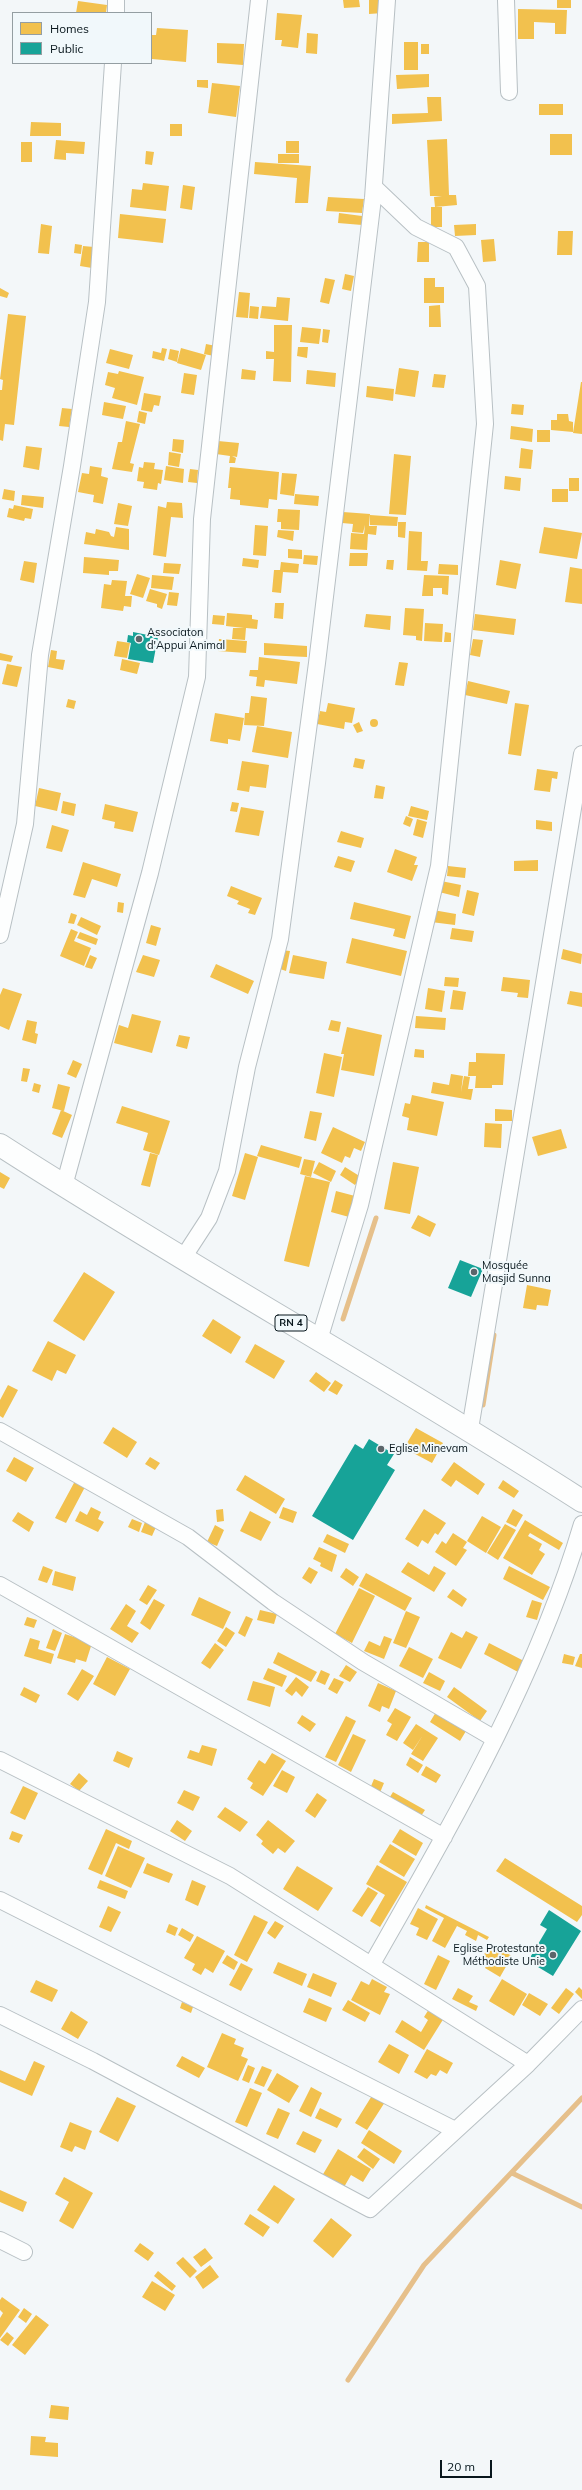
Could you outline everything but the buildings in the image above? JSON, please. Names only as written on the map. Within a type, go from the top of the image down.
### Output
[{"type":"main road","name":"RN 4","points":[[0,1145],[64,1186],[183,1258],[470,1429],[582,1501]]},
{"type":"street","points":[[116,0],[116,12]]},
{"type":"street","points":[[64,1186],[150,873],[196,677],[202,519],[259,0]]},
{"type":"street","points":[[183,1258],[209,1218],[227,1171],[247,1067],[280,939],[318,664],[374,187],[387,0]]},
{"type":"street","points":[[506,0],[509,92]]},
{"type":"street","points":[[0,935],[25,824],[40,655],[72,466],[97,302],[113,64]]},
{"type":"street","points":[[319,1340],[360,1205],[439,866],[485,424],[477,286],[456,247],[416,227],[374,187]]},
{"type":"street","points":[[470,1429],[582,754]]},
{"type":"street","points":[[0,1431],[188,1537],[273,1602],[363,1662],[495,1739]]},
{"type":"street","points":[[372,1964],[444,1837],[495,1739],[569,1568],[582,1524]]},
{"type":"street","points":[[0,1585],[444,1837]]},
{"type":"street","points":[[0,1760],[230,1876],[372,1964],[528,2064]]},
{"type":"street","points":[[0,1900],[455,2130]]},
{"type":"street","points":[[0,2015],[93,2060],[370,2209],[528,2064],[582,2009]]},
{"type":"street","points":[[0,2240],[24,2252]]},
{"type":"waterway","points":[[343,1319],[376,1218]]},
{"type":"waterway","points":[[483,1405],[494,1335]]},
{"type":"waterway","points":[[348,2380],[424,2265],[582,2098]]},
{"type":"waterway","points":[[512,2173],[582,2207]]},
{"type":"place","name":"Associaton d'Appui Animal","points":[[139,639]]},
{"type":"place","name":"Mosquée Masjid Sunna","points":[[474,1272]]},
{"type":"place","name":"Eglise Minevam","points":[[381,1449]]},
{"type":"place","name":"Eglise Protestante Méthodiste Unie","points":[[553,1955]]}]
